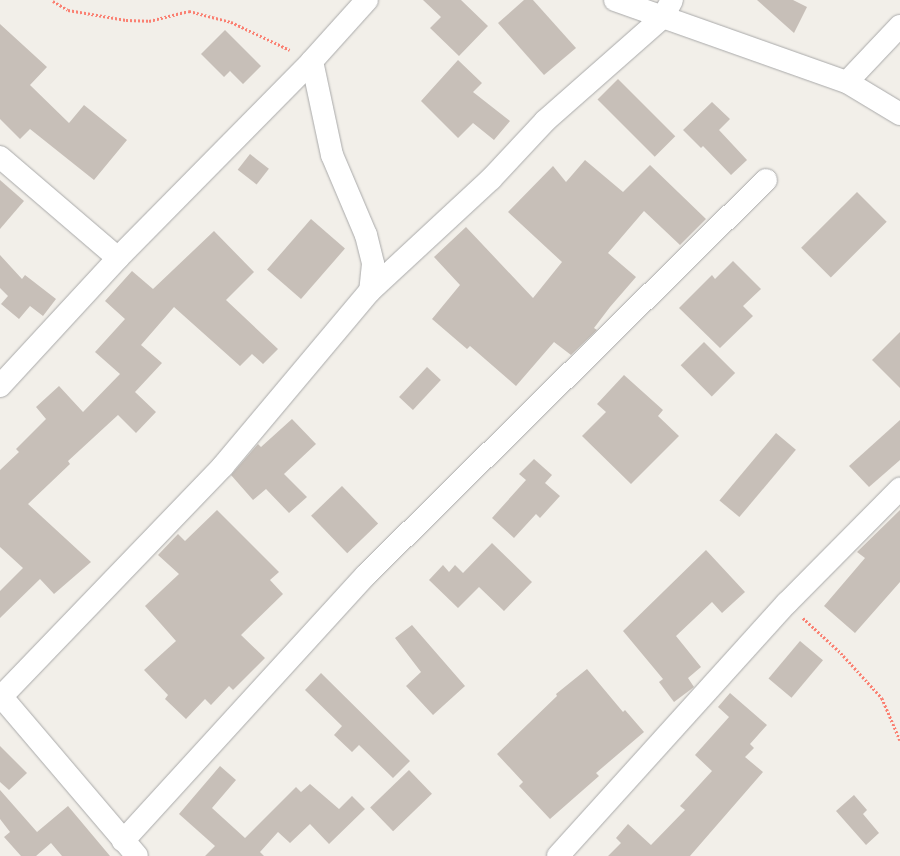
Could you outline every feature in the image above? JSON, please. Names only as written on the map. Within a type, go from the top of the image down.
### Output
[{"type":"street","points":[[0,386],[118,258],[312,61],[367,0]]},
{"type":"street","points":[[615,0],[668,8],[846,82],[900,114]]},
{"type":"street","points":[[668,8],[545,121],[491,179],[370,291],[223,466],[1,697],[133,852],[366,575],[766,180]]},
{"type":"street","points":[[846,82],[900,26]]},
{"type":"street","points":[[312,61],[332,155],[366,235],[374,264],[370,291]]},
{"type":"street","points":[[0,157],[118,258]]},
{"type":"street","points":[[558,856],[786,603],[900,489]]},
{"type":"path","points":[[53,1],[68,10],[126,20],[149,20],[189,11],[231,22],[312,61]]},
{"type":"path","points":[[786,603],[841,653],[882,698],[900,740]]},
{"type":"building","points":[[423,0],[461,0],[488,26],[459,56],[430,28],[441,17]]},
{"type":"building","points":[[524,0],[533,0],[576,48],[544,75],[498,23]]},
{"type":"building","points":[[757,0],[793,0],[807,7],[794,33]]},
{"type":"building","points":[[0,24],[47,67],[30,85],[69,123],[84,105],[127,140],[94,180],[30,129],[20,139],[0,119]]},
{"type":"building","points":[[225,30],[261,66],[243,84],[230,71],[224,77],[201,54]]},
{"type":"building","points":[[458,60],[482,83],[473,92],[510,121],[494,140],[473,123],[458,138],[421,101]]},
{"type":"building","points":[[618,79],[675,136],[655,157],[597,100]]},
{"type":"building","points":[[712,102],[730,119],[719,130],[747,160],[731,175],[703,146],[701,148],[683,130]]},
{"type":"building","points":[[250,154],[269,169],[257,185],[238,170]]},
{"type":"building","points":[[585,160],[623,192],[650,165],[706,219],[680,245],[644,211],[608,253],[636,277],[594,328],[597,330],[571,355],[554,342],[516,386],[470,346],[467,349],[432,319],[460,285],[434,257],[466,227],[533,298],[562,262],[508,212],[553,166],[566,182]]},
{"type":"building","points":[[0,180],[24,201],[0,229]]},
{"type":"building","points":[[857,192],[887,222],[831,278],[801,248]]},
{"type":"building","points":[[311,219],[345,249],[301,299],[267,270]]},
{"type":"building","points":[[214,231],[254,272],[226,300],[278,349],[263,364],[252,354],[240,366],[174,307],[141,345],[162,363],[135,392],[156,412],[136,433],[118,415],[68,461],[70,464],[28,504],[91,562],[54,594],[40,579],[0,618],[0,591],[23,568],[0,547],[0,470],[19,452],[16,449],[46,419],[36,407],[59,386],[83,412],[120,374],[95,352],[125,319],[105,301],[132,271],[153,289]]},
{"type":"building","points":[[0,255],[22,279],[25,275],[56,299],[43,316],[30,306],[19,319],[1,304],[8,296],[0,288]]},
{"type":"building","points":[[733,261],[761,289],[743,306],[753,316],[720,348],[679,308],[712,275],[715,279]]},
{"type":"building","points":[[900,332],[900,388],[872,360]]},
{"type":"building","points":[[704,342],[735,373],[712,396],[681,365]]},
{"type":"building","points":[[427,367],[441,380],[413,410],[399,397]]},
{"type":"building","points":[[624,375],[663,410],[658,416],[679,436],[631,484],[582,436],[606,412],[597,404]]},
{"type":"building","points":[[292,419],[316,444],[284,474],[307,497],[289,513],[266,489],[253,500],[231,475],[258,444],[261,447]]},
{"type":"building","points":[[900,420],[900,460],[869,487],[849,466]]},
{"type":"building","points":[[776,433],[796,450],[739,517],[719,500]]},
{"type":"building","points":[[534,459],[552,475],[545,483],[560,496],[540,518],[536,514],[514,538],[492,518],[526,480],[519,474]]},
{"type":"building","points":[[342,486],[378,523],[347,553],[311,516]]},
{"type":"building","points":[[217,510],[279,572],[270,580],[283,594],[241,635],[265,658],[233,690],[229,686],[211,705],[205,699],[186,719],[165,699],[168,695],[144,670],[176,641],[145,606],[179,574],[158,555],[178,534],[185,541]]},
{"type":"building","points":[[900,510],[900,582],[855,633],[824,606],[865,558],[857,552]]},
{"type":"building","points":[[492,543],[532,582],[504,611],[479,587],[458,608],[429,580],[443,565],[449,572],[455,565],[463,573]]},
{"type":"building","points":[[706,550],[745,592],[722,613],[712,602],[676,636],[701,667],[688,678],[694,687],[674,702],[659,682],[663,679],[623,631]]},
{"type":"building","points":[[412,625],[465,686],[433,715],[406,686],[421,672],[395,638]]},
{"type":"building","points":[[800,641],[823,660],[791,698],[769,679]]},
{"type":"building","points":[[587,669],[623,712],[625,710],[644,732],[596,773],[599,776],[550,819],[519,786],[523,782],[497,754],[557,696],[556,694]]},
{"type":"building","points":[[321,673],[410,761],[393,778],[359,745],[352,752],[334,735],[342,726],[305,690]]},
{"type":"building","points":[[730,693],[767,725],[750,744],[754,748],[745,757],[763,772],[690,856],[608,856],[621,843],[616,838],[628,824],[651,845],[685,810],[680,806],[712,771],[695,755],[729,717],[718,707]]},
{"type":"building","points":[[0,746],[27,773],[9,790],[0,782]]},
{"type":"building","points":[[220,766],[236,780],[212,808],[245,838],[296,787],[301,792],[310,784],[339,809],[352,796],[365,809],[329,844],[310,824],[290,843],[278,832],[260,852],[264,856],[205,856],[215,846],[179,814]]},
{"type":"building","points":[[409,770],[432,794],[393,831],[370,808]]},
{"type":"building","points":[[0,790],[37,832],[68,806],[110,856],[62,856],[51,843],[36,856],[21,856],[4,837],[10,832],[0,819]]},
{"type":"building","points":[[854,795],[867,810],[863,814],[879,833],[866,845],[836,811]]}]
